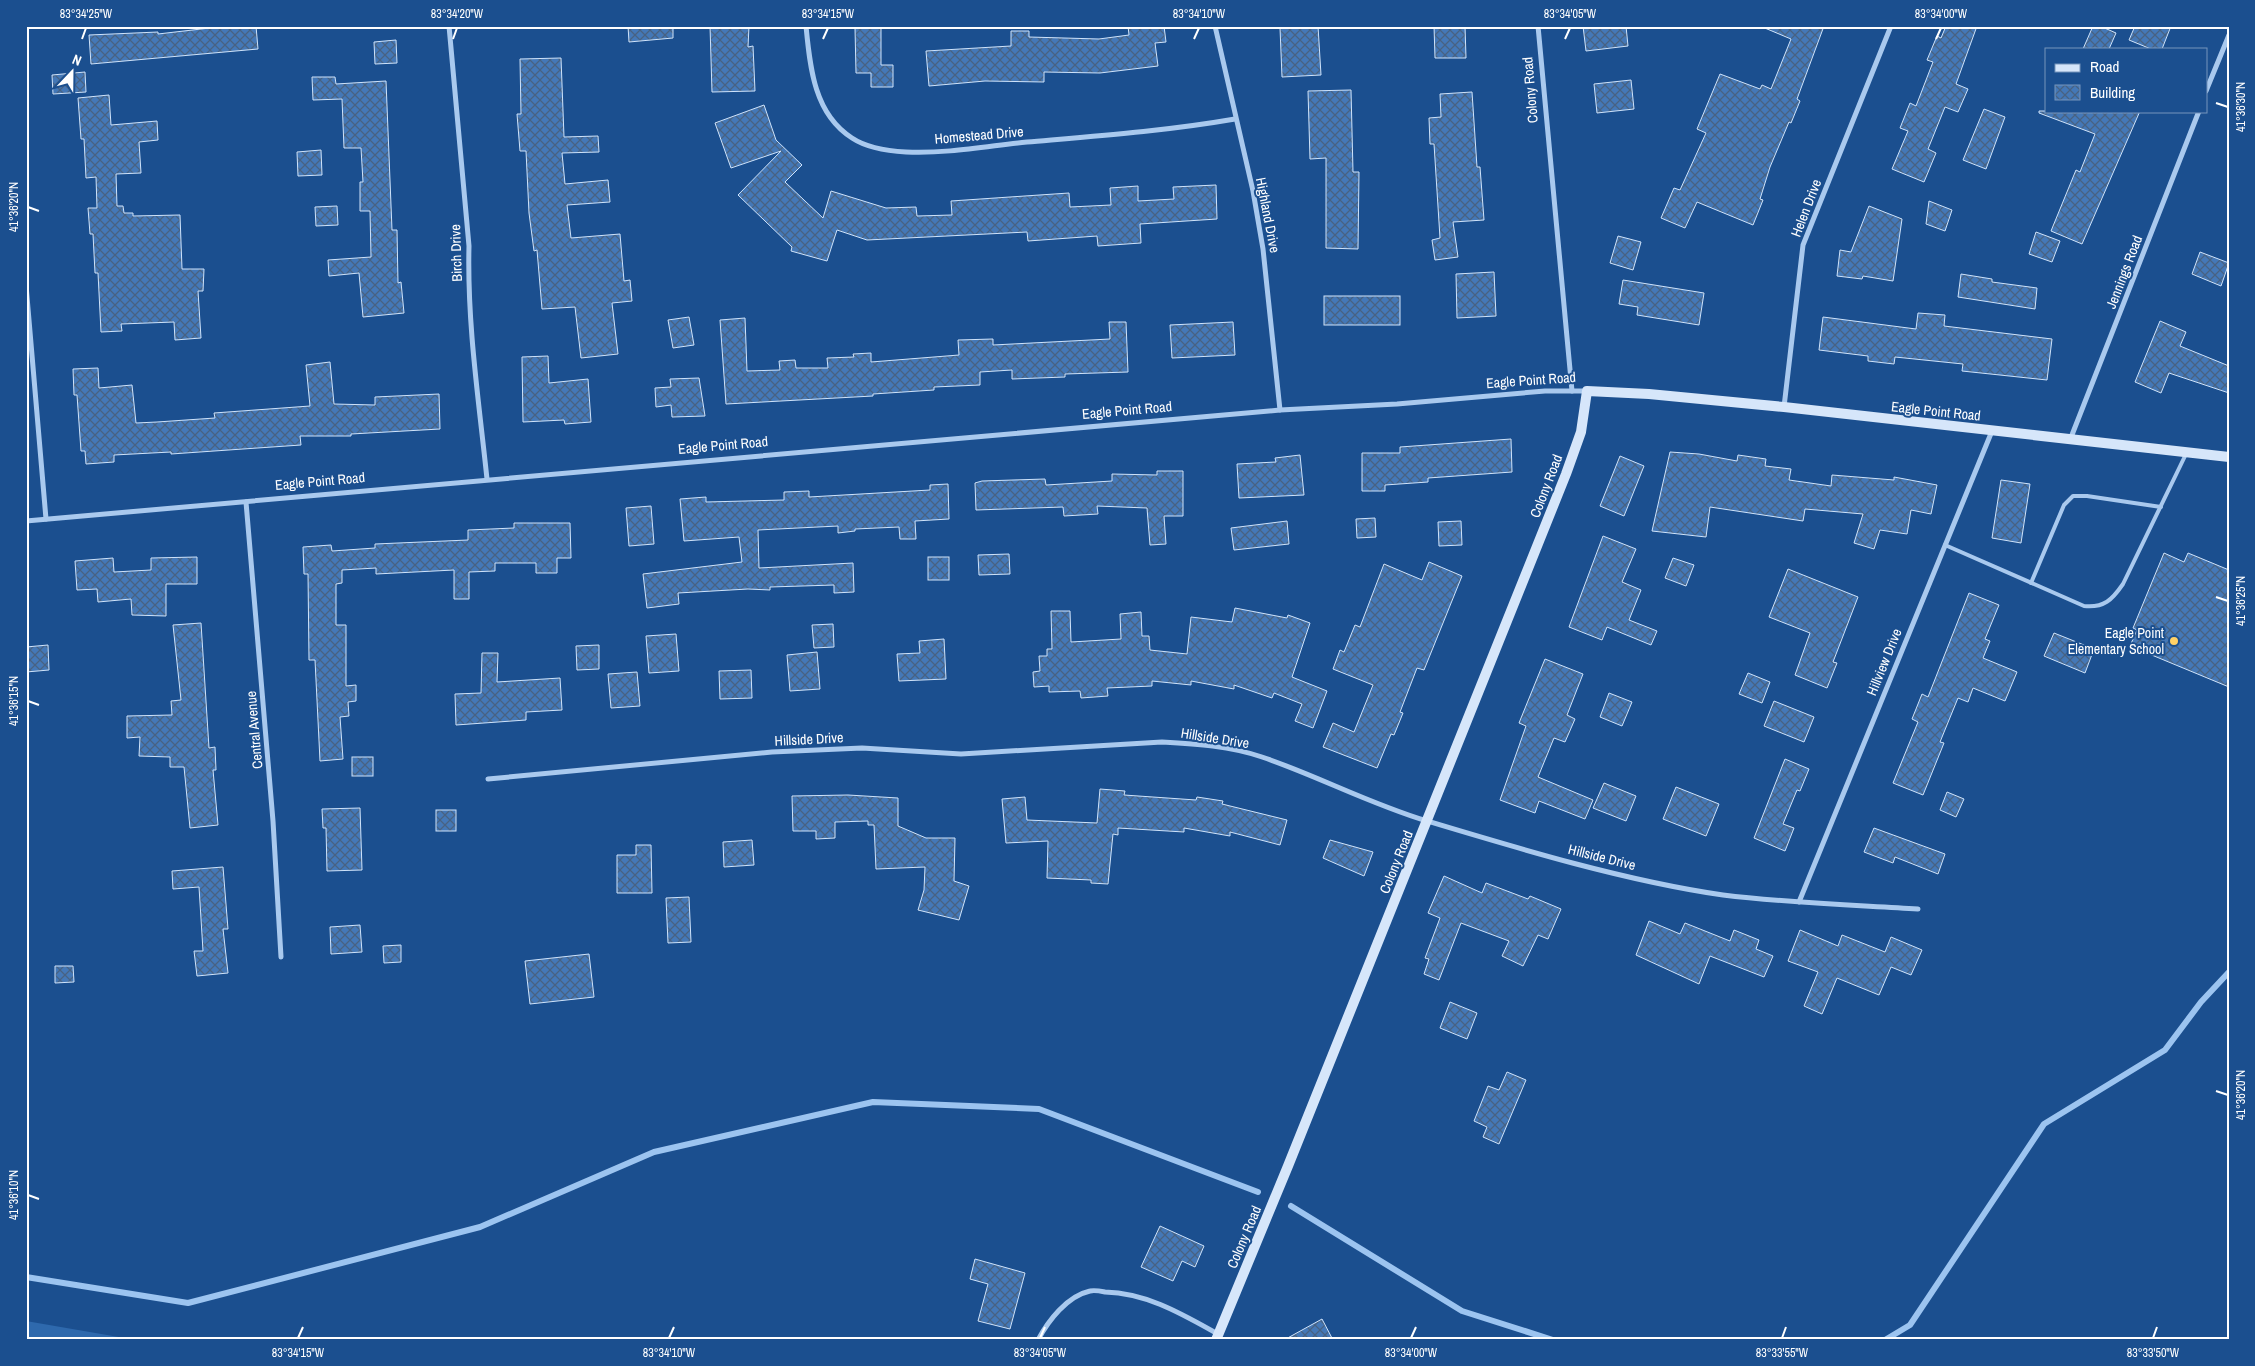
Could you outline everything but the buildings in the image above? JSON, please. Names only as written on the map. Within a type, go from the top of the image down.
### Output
[{"type":"street","name":"Birch Drive","points":[[449,26],[469,246],[468,276],[472,336],[487,479]]},
{"type":"street","name":"Homestead Drive","points":[[806,26],[809,59],[815,87],[827,113],[851,138],[878,148],[907,152],[951,149],[1189,127],[1235,119]]},
{"type":"street","name":"Highland Drive","points":[[1216,26],[1235,119],[1253,190],[1264,249],[1280,410]]},
{"type":"street","name":"Colony Road","points":[[1538,26],[1572,391]]},
{"type":"street","name":"Helen Drive","points":[[1784,408],[1803,245],[1891,26]]},
{"type":"street","points":[[2208,86],[2229,35]]},
{"type":"street","name":"Jennings Road","points":[[2070,440],[2198,112]]},
{"type":"street","points":[[26,285],[46,519]]},
{"type":"street","name":"Eagle Point Road","points":[[26,521],[1280,410],[1397,404],[1572,391],[1649,394],[2229,457]]},
{"type":"street","name":"Colony Road","points":[[1217,1337],[1288,1166],[1566,474],[1581,432],[1587,391]]},
{"type":"street","name":"Hillview Drive","points":[[1798,902],[1992,431]]},
{"type":"street","name":"Central Avenue","points":[[246,502],[272,811],[281,956]]},
{"type":"street","name":"Hillside Drive","points":[[488,779],[772,752],[862,748],[961,754],[1162,742],[1192,743],[1222,747],[1261,757],[1394,810],[1427,821],[1663,884],[1723,894],[1798,902],[1918,909]]},
{"type":"street","points":[[1038,1340],[1047,1323],[1054,1316],[1069,1302],[1089,1291],[1117,1292],[1157,1301],[1217,1337]]},
{"type":"lane","points":[[1945,546],[2084,606],[2098,607],[2113,598],[2123,584],[2187,453]]},
{"type":"lane","points":[[2031,583],[2064,505],[2073,496],[2087,496],[2161,507]]},
{"type":"shaded area","points":[[26,1321],[136,1340],[26,1340]]},
{"type":"waterway","points":[[1885,1340],[1910,1325],[2044,1124],[2165,1050],[2201,1002],[2229,972]]},
{"type":"waterway","points":[[26,1277],[188,1303],[480,1227],[654,1152],[873,1102],[1039,1109],[1258,1192]]},
{"type":"waterway","points":[[1291,1206],[1462,1311],[1553,1340]]},
{"type":"place","name":"Eagle Point Elementary School","points":[[2174,641]]}]
